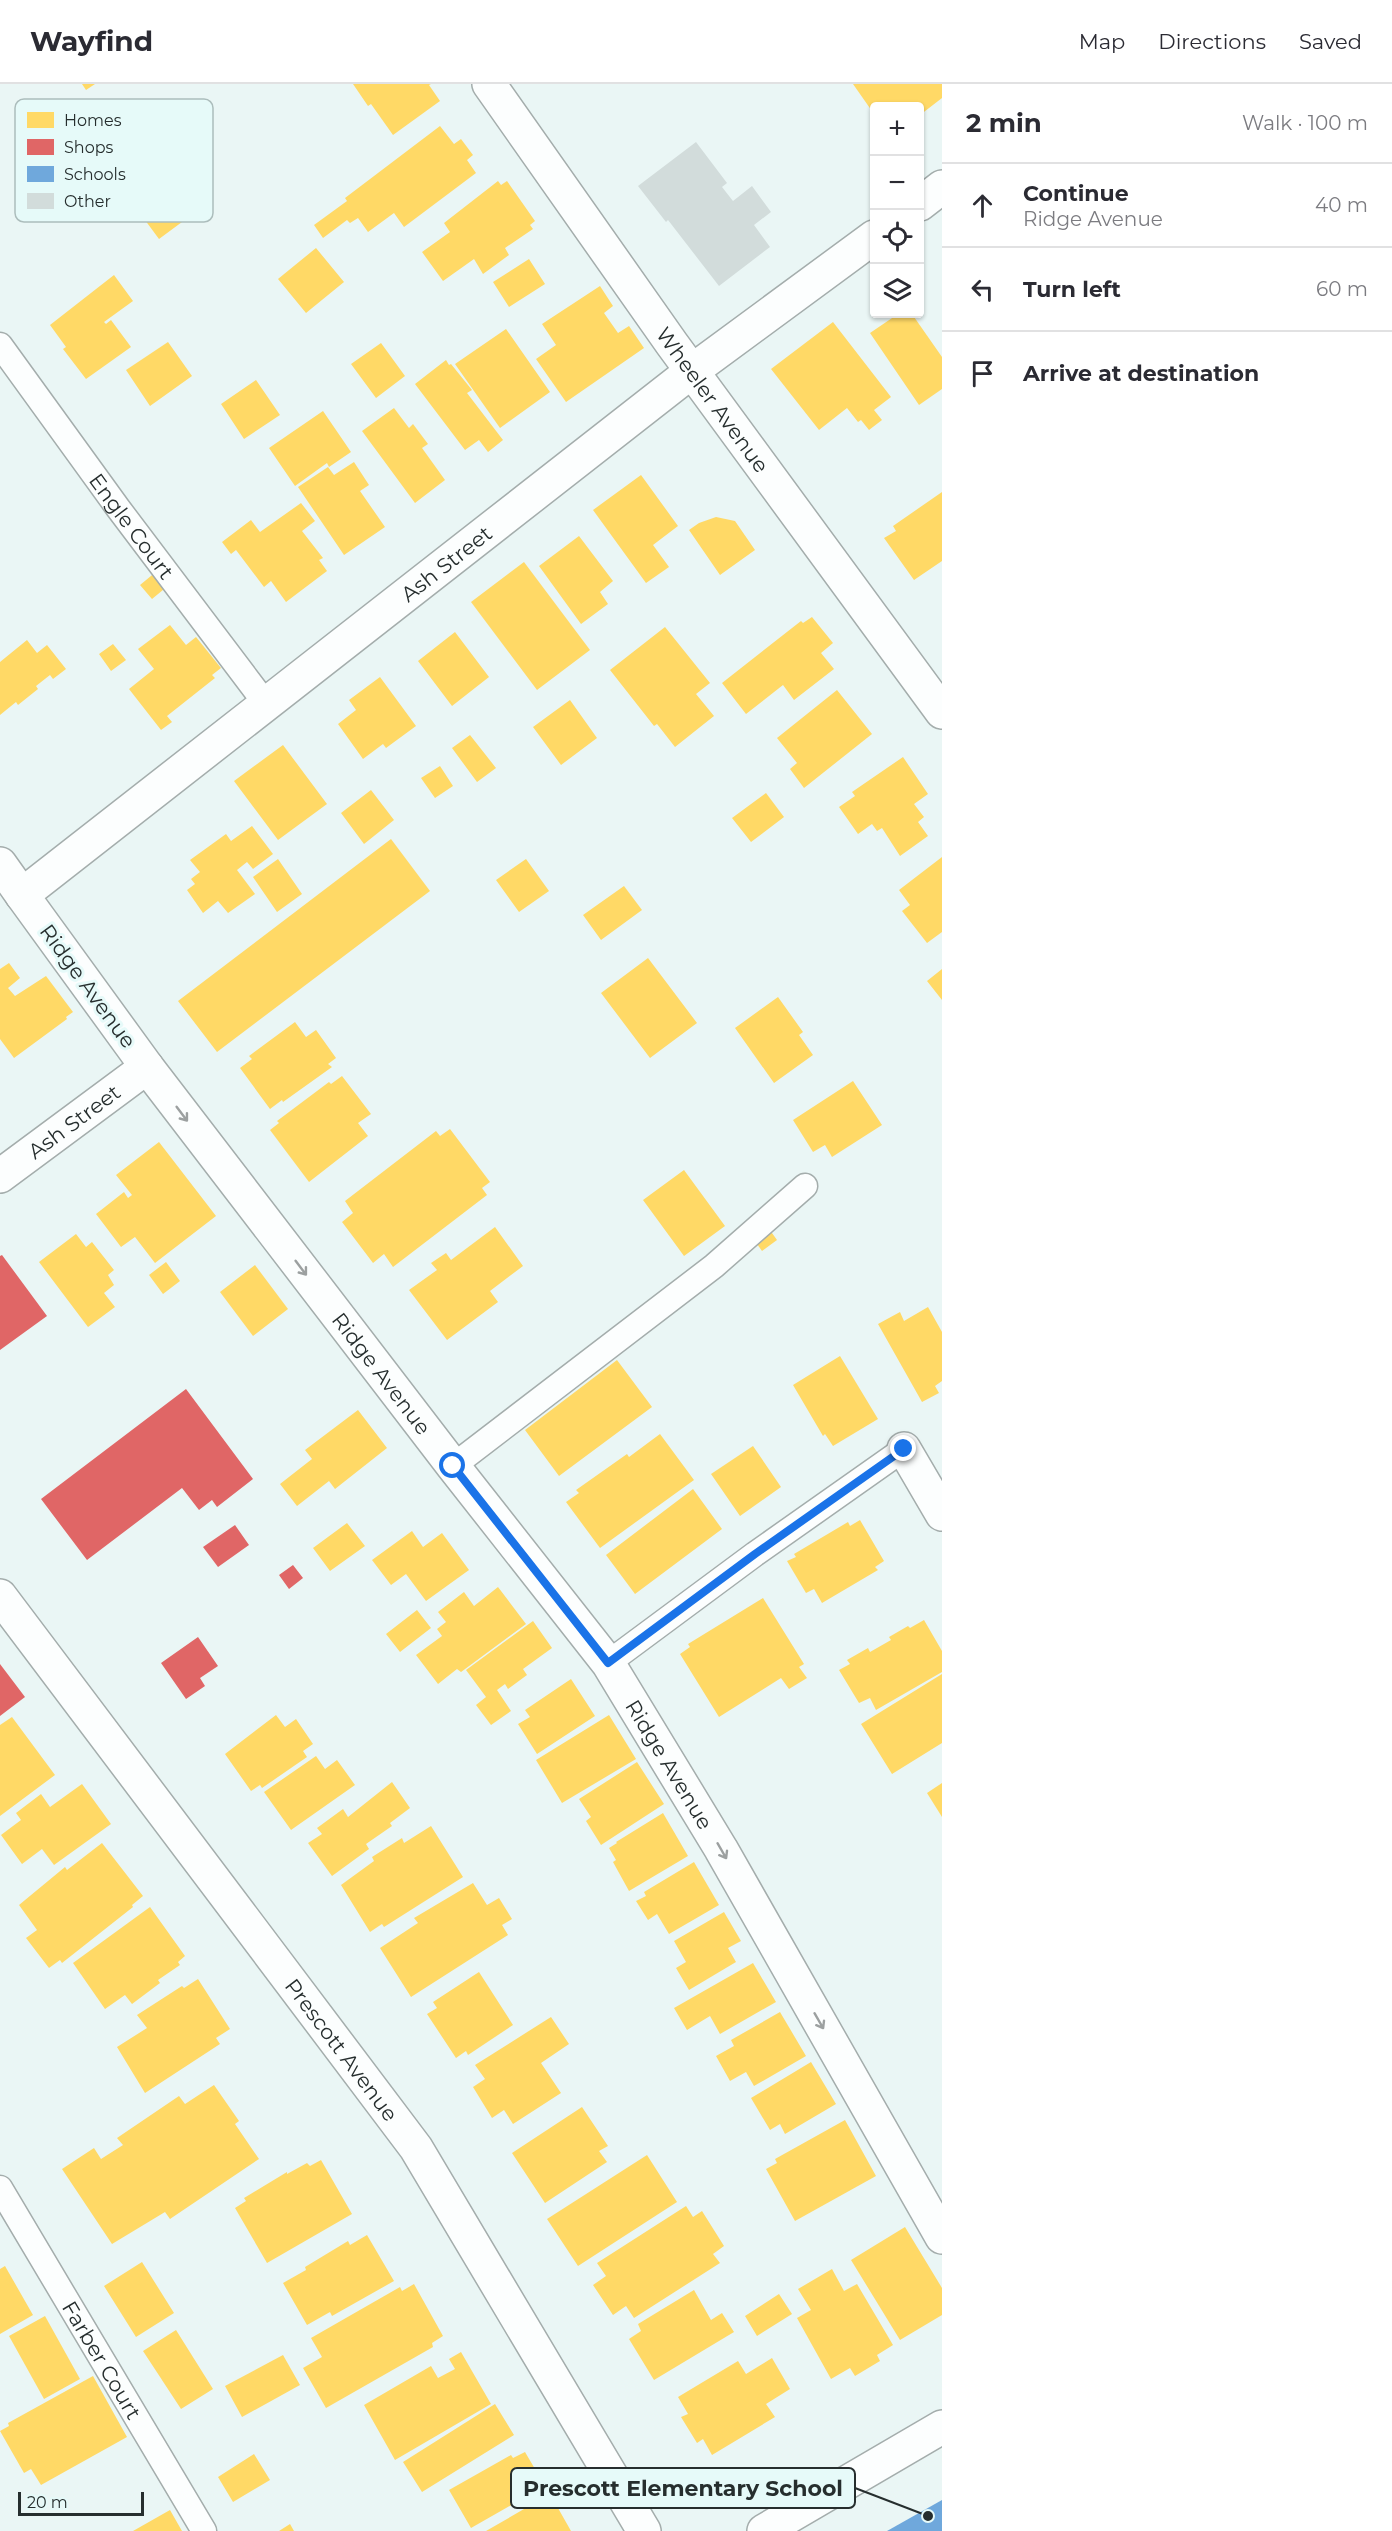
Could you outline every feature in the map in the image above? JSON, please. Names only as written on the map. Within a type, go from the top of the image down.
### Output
[{"type":"street","name":"Wheeler Avenue","points":[[489,84],[692,371],[942,712]]},
{"type":"street","points":[[924,201],[942,187]]},
{"type":"street","name":"Ash Street","points":[[22,895],[692,371],[870,240]]},
{"type":"street","name":"Ridge Avenue","points":[[0,864],[147,1067],[453,1466],[608,1663],[721,1849],[942,2237]]},
{"type":"street","name":"Ash Street","points":[[0,1176],[147,1067]]},
{"type":"street","points":[[904,1449],[942,1514]]},
{"type":"street","name":"Prescott Avenue","points":[[0,1596],[416,2148],[644,2531]]},
{"type":"street","points":[[764,2531],[942,2427]]},
{"type":"lane","name":"Engle Court","points":[[0,345],[118,508],[266,704]]},
{"type":"lane","points":[[453,1466],[714,1266],[805,1186]]},
{"type":"lane","points":[[608,1663],[755,1554],[904,1449]]},
{"type":"lane","name":"Farber Court","points":[[0,2188],[204,2531]]},
{"type":"building: Homes","points":[[82,84],[95,84],[86,90]]},
{"type":"building: Homes","points":[[353,84],[431,84],[429,85],[440,101],[393,135],[371,104],[368,106]]},
{"type":"building: Homes","points":[[853,84],[942,84],[942,98],[924,112],[924,102],[870,102],[870,108]]},
{"type":"building: Homes","points":[[440,126],[454,144],[461,139],[473,155],[467,160],[476,173],[404,227],[394,213],[368,232],[358,218],[350,223],[347,220],[323,238],[314,225],[347,201],[345,198]]},
{"type":"building: Homes","points":[[498,181],[501,185],[507,181],[535,221],[530,225],[533,229],[505,248],[509,255],[483,274],[474,259],[443,281],[422,252],[450,232],[444,223]]},
{"type":"building: Homes","points":[[146,222],[182,222],[159,239]]},
{"type":"building: Homes","points":[[316,248],[344,282],[306,313],[278,279]]},
{"type":"building: Homes","points":[[529,259],[545,284],[509,307],[493,282]]},
{"type":"building: Homes","points":[[114,275],[133,301],[104,322],[106,324],[111,320],[131,347],[86,379],[63,349],[66,347],[50,325]]},
{"type":"building: Homes","points":[[600,286],[613,306],[604,313],[618,333],[629,326],[644,348],[566,402],[536,359],[556,345],[542,324]]},
{"type":"building: Homes","points":[[892,318],[915,318],[942,357],[942,389],[919,405],[870,333]]},
{"type":"building: Homes","points":[[833,322],[891,397],[874,410],[882,420],[869,430],[861,420],[858,422],[847,408],[819,430],[771,369]]},
{"type":"building: Homes","points":[[506,329],[550,392],[500,428],[455,364]]},
{"type":"building: Homes","points":[[168,342],[192,376],[150,406],[126,370]]},
{"type":"building: Homes","points":[[381,343],[405,376],[376,398],[351,364]]},
{"type":"building: Homes","points":[[446,360],[472,390],[467,393],[503,440],[488,452],[479,440],[465,450],[415,384]]},
{"type":"building: Homes","points":[[256,380],[280,415],[244,439],[221,404]]},
{"type":"building: Homes","points":[[394,408],[409,428],[413,424],[428,444],[422,448],[445,480],[415,503],[362,431]]},
{"type":"building: Homes","points":[[323,411],[351,452],[329,467],[327,463],[295,486],[269,448]]},
{"type":"building: Homes","points":[[354,462],[369,485],[360,491],[385,527],[344,555],[298,487],[328,467],[334,475]]},
{"type":"building: Homes","points":[[641,475],[678,526],[653,545],[669,567],[646,583],[593,510]]},
{"type":"building: Homes","points":[[942,492],[942,561],[914,580],[884,538],[896,531],[893,526]]},
{"type":"building: Homes","points":[[301,503],[315,521],[302,531],[323,558],[319,560],[327,571],[286,602],[271,581],[264,587],[236,550],[231,554],[222,542],[251,520],[260,532]]},
{"type":"building: Homes","points":[[716,517],[735,521],[755,550],[720,575],[689,530],[699,523]]},
{"type":"building: Homes","points":[[579,536],[613,581],[600,592],[608,604],[581,624],[539,566]]},
{"type":"building: Homes","points":[[524,562],[590,650],[537,690],[471,602]]},
{"type":"building: Homes","points":[[157,571],[169,585],[152,599],[140,585]]},
{"type":"building: Homes","points":[[812,617],[833,643],[821,653],[834,669],[794,700],[783,685],[746,714],[722,683],[801,621],[803,623]]},
{"type":"building: Homes","points":[[170,625],[186,645],[196,637],[221,668],[212,675],[215,678],[167,716],[172,722],[161,730],[129,689],[154,669],[138,649]]},
{"type":"building: Homes","points":[[665,627],[710,683],[696,694],[714,716],[675,747],[657,724],[654,726],[610,670]]},
{"type":"building: Homes","points":[[455,632],[489,677],[452,706],[418,661]]},
{"type":"building: Homes","points":[[27,640],[37,653],[47,645],[66,669],[53,679],[50,675],[36,686],[38,689],[18,705],[16,702],[0,715],[0,662]]},
{"type":"building: Homes","points":[[113,644],[126,660],[111,671],[99,654]]},
{"type":"building: Homes","points":[[380,677],[416,726],[386,748],[383,744],[363,759],[338,724],[356,710],[349,700]]},
{"type":"building: Homes","points":[[837,690],[872,734],[804,788],[790,769],[797,763],[777,738]]},
{"type":"building: Homes","points":[[570,700],[597,738],[561,765],[533,727]]},
{"type":"building: Homes","points":[[470,735],[496,768],[477,782],[452,748]]},
{"type":"building: Homes","points":[[283,745],[327,804],[278,840],[234,781]]},
{"type":"building: Homes","points":[[903,757],[928,794],[914,804],[924,817],[918,822],[928,836],[900,856],[882,828],[877,831],[872,824],[858,834],[839,807],[855,796],[852,792]]},
{"type":"building: Homes","points":[[440,766],[453,786],[435,798],[421,778]]},
{"type":"building: Homes","points":[[371,790],[394,820],[364,844],[341,813]]},
{"type":"building: Homes","points":[[766,793],[784,817],[751,842],[732,818]]},
{"type":"building: Homes","points":[[252,826],[273,854],[253,869],[247,862],[237,870],[255,894],[228,913],[218,901],[203,913],[187,890],[195,884],[191,879],[200,872],[190,860],[226,834],[231,841]]},
{"type":"building: Homes","points":[[391,839],[430,891],[217,1052],[178,1001]]},
{"type":"building: Homes","points":[[942,857],[942,932],[927,943],[902,911],[910,905],[899,890]]},
{"type":"building: Homes","points":[[278,859],[302,894],[277,912],[253,877]]},
{"type":"building: Homes","points":[[526,859],[549,891],[519,912],[496,880]]},
{"type":"building: Homes","points":[[624,886],[642,910],[601,940],[583,915]]},
{"type":"building: Homes","points":[[648,958],[697,1023],[650,1058],[601,993]]},
{"type":"building: Homes","points":[[9,963],[20,978],[8,988],[15,996],[46,976],[73,1012],[66,1017],[67,1019],[14,1058],[0,1039],[0,969]]},
{"type":"building: Homes","points":[[942,969],[942,1000],[927,981]]},
{"type":"building: Homes","points":[[778,997],[803,1032],[799,1035],[813,1055],[774,1083],[735,1028]]},
{"type":"building: Homes","points":[[295,1022],[306,1037],[316,1030],[336,1058],[328,1064],[332,1067],[270,1109],[240,1068],[252,1059],[249,1056]]},
{"type":"building: Homes","points":[[342,1076],[371,1114],[358,1123],[368,1136],[309,1182],[270,1130],[279,1123],[277,1121],[329,1082],[331,1084]]},
{"type":"building: Homes","points":[[853,1081],[882,1125],[832,1157],[825,1145],[813,1152],[793,1120]]},
{"type":"building: Homes","points":[[450,1129],[490,1182],[482,1188],[487,1195],[393,1267],[384,1254],[373,1263],[342,1222],[353,1213],[345,1201],[436,1131],[440,1136]]},
{"type":"building: Homes","points":[[159,1142],[216,1216],[155,1263],[135,1237],[121,1247],[96,1214],[124,1192],[128,1198],[132,1195],[116,1175]]},
{"type":"building: Homes","points":[[684,1170],[725,1226],[684,1256],[643,1200]]},
{"type":"building: Homes","points":[[767,1226],[777,1240],[762,1251],[752,1237]]},
{"type":"building: Homes","points":[[495,1227],[523,1266],[490,1291],[498,1302],[447,1340],[409,1290],[437,1270],[431,1263],[446,1253],[451,1260]]},
{"type":"building: Homes","points":[[76,1234],[86,1247],[92,1242],[114,1270],[108,1275],[114,1285],[104,1293],[115,1307],[88,1327],[39,1262]]},
{"type":"building: Homes","points":[[166,1262],[180,1281],[163,1294],[149,1275]]},
{"type":"building: Homes","points":[[255,1265],[288,1309],[253,1336],[220,1292]]},
{"type":"building: Homes","points":[[928,1307],[942,1332],[942,1381],[935,1386],[939,1393],[922,1402],[878,1324],[900,1312],[904,1321]]},
{"type":"building: Homes","points":[[840,1356],[878,1419],[833,1446],[825,1434],[823,1436],[793,1385]]},
{"type":"building: Homes","points":[[617,1360],[652,1407],[559,1476],[525,1430]]},
{"type":"building: Homes","points":[[358,1410],[387,1448],[335,1489],[329,1481],[297,1506],[280,1484],[312,1459],[305,1450]]},
{"type":"building: Homes","points":[[660,1434],[694,1480],[600,1548],[566,1502],[579,1493],[576,1490],[627,1454],[629,1457]]},
{"type":"building: Homes","points":[[753,1446],[781,1487],[740,1516],[711,1474]]},
{"type":"building: Homes","points":[[693,1489],[722,1529],[635,1594],[606,1555]]},
{"type":"building: Homes","points":[[860,1520],[884,1561],[875,1567],[878,1570],[822,1603],[814,1589],[806,1593],[787,1561],[796,1557],[794,1554],[848,1522],[850,1526]]},
{"type":"building: Homes","points":[[347,1523],[365,1546],[330,1571],[313,1548]]},
{"type":"building: Homes","points":[[412,1531],[423,1547],[442,1533],[469,1570],[426,1601],[406,1574],[391,1585],[372,1560]]},
{"type":"building: Homes","points":[[498,1587],[526,1624],[461,1672],[457,1669],[438,1684],[416,1655],[442,1636],[437,1629],[446,1622],[438,1612],[464,1592],[474,1606]]},
{"type":"building: Homes","points":[[763,1598],[804,1664],[799,1667],[807,1678],[789,1689],[781,1678],[719,1717],[680,1654],[690,1647],[688,1644]]},
{"type":"building: Homes","points":[[417,1610],[431,1628],[400,1652],[386,1634]]},
{"type":"building: Homes","points":[[924,1620],[942,1651],[942,1672],[876,1710],[870,1698],[859,1703],[839,1670],[850,1664],[847,1660],[868,1648],[870,1652],[891,1640],[889,1637]]},
{"type":"building: Homes","points":[[533,1621],[552,1648],[523,1669],[527,1675],[508,1689],[505,1684],[497,1690],[511,1711],[491,1725],[476,1705],[486,1697],[466,1670]]},
{"type":"building: Homes","points":[[942,1674],[942,1743],[892,1774],[861,1724]]},
{"type":"building: Homes","points":[[571,1679],[595,1716],[537,1754],[518,1724],[530,1717],[525,1710]]},
{"type":"building: Homes","points":[[276,1715],[285,1727],[296,1719],[313,1744],[303,1751],[307,1757],[262,1788],[260,1785],[251,1791],[225,1754]]},
{"type":"building: Homes","points":[[609,1715],[636,1759],[562,1803],[536,1760]]},
{"type":"building: Homes","points":[[12,1717],[55,1775],[0,1816],[0,1725]]},
{"type":"building: Homes","points":[[316,1756],[325,1769],[337,1760],[355,1785],[291,1830],[264,1792]]},
{"type":"building: Homes","points":[[637,1762],[664,1804],[601,1845],[586,1821],[591,1817],[579,1799]]},
{"type":"building: Homes","points":[[392,1782],[410,1808],[390,1823],[392,1826],[366,1844],[369,1849],[332,1876],[308,1843],[322,1834],[317,1828],[343,1809],[348,1817]]},
{"type":"building: Homes","points":[[942,1783],[942,1817],[927,1793]]},
{"type":"building: Homes","points":[[82,1784],[111,1824],[54,1865],[42,1849],[22,1864],[1,1835],[21,1820],[16,1813],[41,1794],[50,1807]]},
{"type":"building: Homes","points":[[663,1813],[688,1856],[629,1891],[613,1862],[616,1860],[609,1848]]},
{"type":"building: Homes","points":[[431,1826],[463,1877],[384,1927],[382,1924],[370,1932],[341,1885],[374,1861],[372,1857],[402,1838],[404,1843]]},
{"type":"building: Homes","points":[[102,1843],[143,1896],[132,1905],[133,1907],[62,1963],[60,1960],[49,1968],[26,1938],[37,1930],[19,1905],[65,1867],[67,1870]]},
{"type":"building: Homes","points":[[694,1862],[719,1905],[669,1934],[657,1914],[648,1920],[636,1901],[646,1896],[644,1892]]},
{"type":"building: Homes","points":[[473,1883],[487,1905],[499,1898],[512,1919],[502,1925],[508,1935],[411,1997],[380,1948],[418,1923],[414,1918]]},
{"type":"building: Homes","points":[[150,1907],[185,1956],[178,1962],[180,1965],[158,1980],[160,1983],[132,2004],[125,1995],[105,2009],[73,1963]]},
{"type":"building: Homes","points":[[724,1912],[741,1941],[728,1948],[736,1962],[689,1990],[676,1968],[686,1962],[674,1941]]},
{"type":"building: Homes","points":[[753,1963],[776,2002],[720,2034],[710,2016],[687,2030],[674,2008]]},
{"type":"building: Homes","points":[[479,1972],[513,2025],[468,2055],[466,2051],[456,2058],[427,2014],[437,2008],[433,2002]]},
{"type":"building: Homes","points":[[198,1979],[230,2029],[216,2038],[220,2044],[145,2093],[117,2047],[147,2028],[137,2015],[182,1986],[184,1988]]},
{"type":"building: Homes","points":[[780,2012],[806,2056],[754,2086],[746,2072],[730,2081],[716,2056],[734,2046],[731,2040]]},
{"type":"building: Homes","points":[[551,2017],[569,2044],[541,2063],[561,2093],[513,2124],[504,2110],[492,2118],[473,2087],[485,2079],[475,2065]]},
{"type":"building: Homes","points":[[811,2062],[836,2104],[785,2134],[780,2124],[770,2130],[751,2098]]},
{"type":"building: Homes","points":[[214,2085],[239,2121],[235,2124],[259,2159],[170,2219],[165,2212],[112,2244],[62,2169],[94,2148],[101,2159],[123,2145],[117,2138],[179,2096],[185,2104]]},
{"type":"building: Homes","points":[[582,2107],[608,2146],[599,2151],[607,2162],[545,2203],[512,2153]]},
{"type":"building: Homes","points":[[845,2120],[876,2176],[795,2221],[766,2169],[777,2163],[775,2159]]},
{"type":"building: Homes","points":[[647,2155],[677,2202],[578,2266],[547,2219]]},
{"type":"building: Homes","points":[[321,2160],[352,2214],[267,2263],[235,2208],[246,2201],[244,2198],[287,2172],[287,2174],[307,2163],[310,2166]]},
{"type":"building: Homes","points":[[686,2206],[693,2217],[702,2211],[724,2246],[713,2254],[720,2263],[634,2318],[626,2306],[613,2315],[593,2285],[606,2276],[597,2263]]},
{"type":"building: Homes","points":[[905,2227],[942,2288],[942,2315],[900,2340],[851,2260]]},
{"type":"building: Homes","points":[[367,2235],[394,2281],[332,2316],[330,2312],[307,2325],[283,2283],[348,2241],[350,2245]]},
{"type":"building: Homes","points":[[142,2262],[174,2313],[136,2337],[104,2286]]},
{"type":"building: Homes","points":[[5,2266],[33,2315],[0,2334],[0,2269]]},
{"type":"building: Homes","points":[[832,2269],[844,2291],[857,2284],[893,2345],[877,2355],[880,2361],[855,2376],[850,2368],[831,2379],[797,2318],[811,2310],[798,2289]]},
{"type":"building: Homes","points":[[414,2284],[443,2336],[432,2343],[433,2347],[326,2408],[303,2368],[322,2357],[311,2338],[400,2287],[402,2291]]},
{"type":"building: Homes","points":[[694,2290],[711,2320],[722,2313],[734,2332],[654,2380],[629,2339],[641,2331],[638,2324]]},
{"type":"building: Homes","points":[[779,2294],[792,2314],[757,2336],[745,2316]]},
{"type":"building: Homes","points":[[45,2316],[80,2379],[44,2399],[9,2336]]},
{"type":"building: Homes","points":[[176,2330],[213,2389],[181,2409],[143,2351]]},
{"type":"building: Homes","points":[[461,2352],[491,2404],[395,2460],[364,2405],[431,2366],[438,2378],[455,2369],[449,2359]]},
{"type":"building: Homes","points":[[283,2355],[300,2385],[242,2417],[225,2386]]},
{"type":"building: Homes","points":[[772,2358],[790,2389],[766,2404],[775,2417],[712,2455],[703,2439],[697,2443],[681,2417],[688,2414],[678,2397],[738,2361],[746,2374]]},
{"type":"building: Homes","points":[[93,2376],[127,2437],[41,2485],[31,2469],[24,2473],[0,2431],[9,2426],[8,2423]]},
{"type":"building: Homes","points":[[495,2404],[514,2435],[422,2492],[403,2462]]},
{"type":"building: Homes","points":[[525,2452],[545,2486],[471,2528],[449,2490],[511,2455],[513,2458]]},
{"type":"building: Homes","points":[[254,2454],[270,2480],[233,2502],[218,2477]]},
{"type":"building: Homes","points":[[550,2494],[571,2531],[486,2531]]},
{"type":"building: Homes","points":[[170,2510],[182,2531],[133,2531]]},
{"type":"building: Homes","points":[[290,2524],[294,2531],[279,2531]]},
{"type":"building: Shops","points":[[2,1255],[47,1316],[0,1350],[0,1256]]},
{"type":"building: Shops","points":[[186,1389],[253,1479],[217,1507],[212,1500],[199,1510],[182,1488],[87,1560],[41,1499]]},
{"type":"building: Shops","points":[[235,1525],[249,1545],[218,1567],[203,1547]]},
{"type":"building: Shops","points":[[293,1565],[303,1578],[289,1589],[279,1575]]},
{"type":"building: Shops","points":[[198,1637],[218,1666],[200,1678],[205,1686],[186,1699],[161,1663]]},
{"type":"building: Shops","points":[[0,1664],[25,1697],[0,1716]]},
{"type":"building: Schools","points":[[942,2500],[942,2531],[887,2531]]},
{"type":"building: Other","points":[[696,142],[727,183],[722,187],[733,201],[752,186],[771,212],[754,225],[770,247],[719,286],[668,220],[666,222],[638,186]]},
{"type":"place","name":"Prescott Elementary School","points":[[928,2516]]},
{"type":"route","points":[[453,1466],[608,1663],[755,1554],[904,1449]]}]
